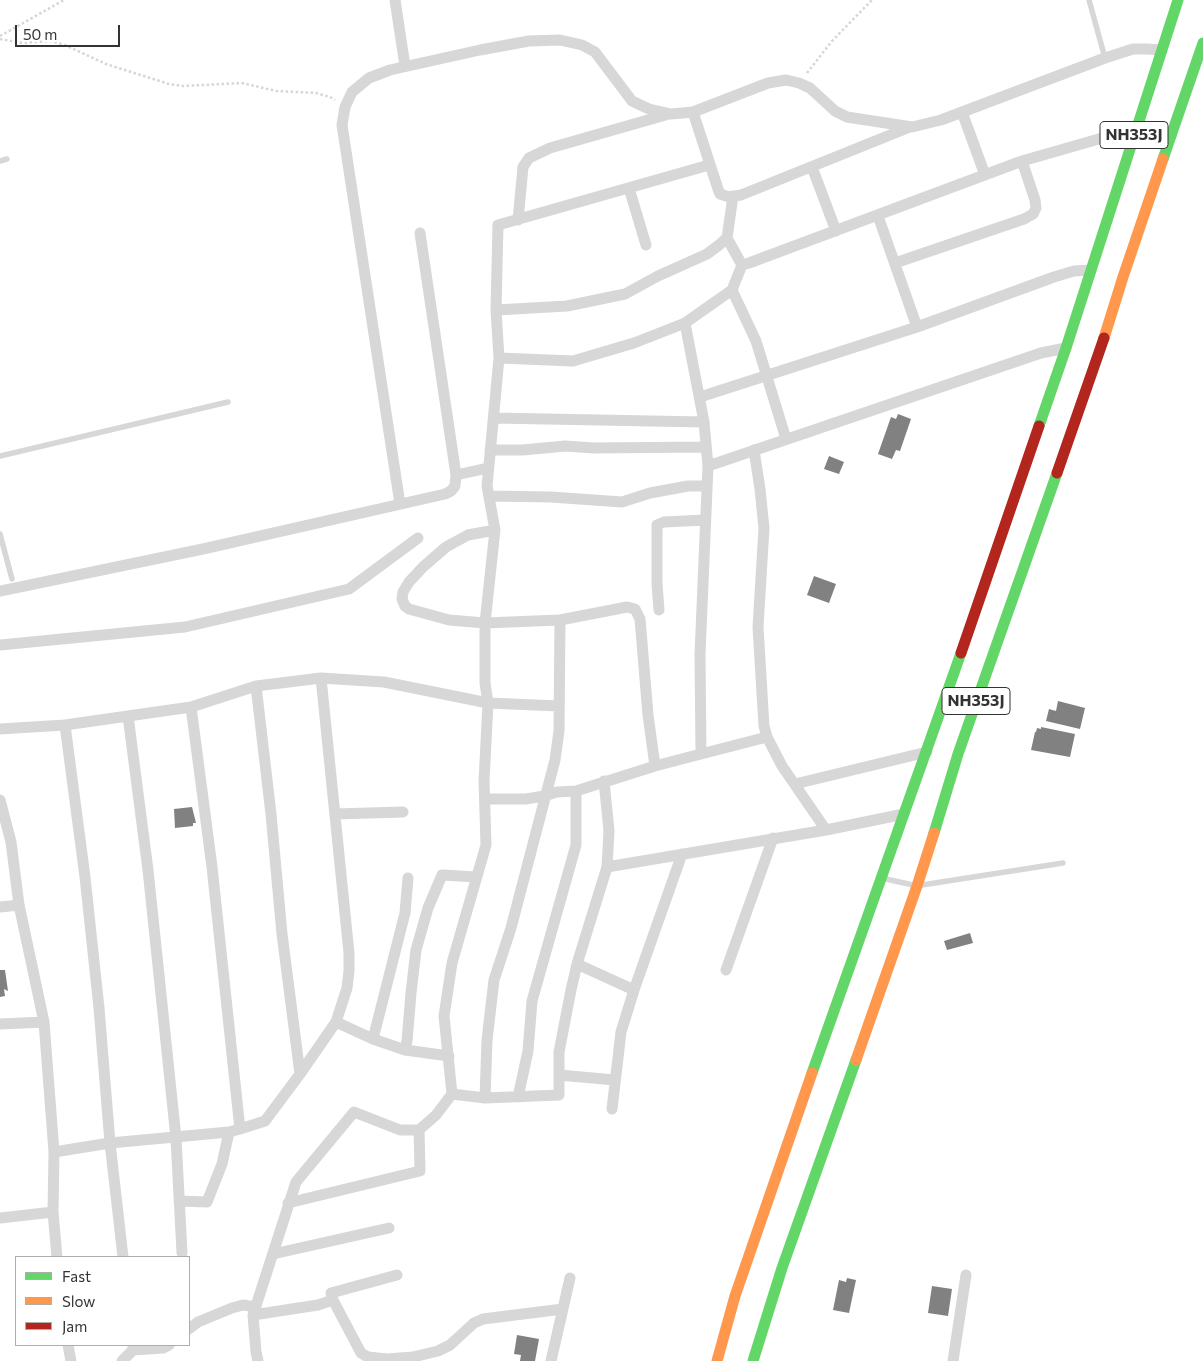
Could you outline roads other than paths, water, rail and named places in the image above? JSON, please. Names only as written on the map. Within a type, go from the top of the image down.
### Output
[{"type":"highway","name":"NH353J","points":[[717,1361],[735,1296],[927,752],[1066,348],[1178,0]]},
{"type":"highway","name":"NH353J","points":[[753,1361],[782,1268],[917,886],[958,754],[1099,355],[1122,278],[1203,42]]},
{"type":"street","points":[[395,0],[405,66]]},
{"type":"street","points":[[400,504],[342,125],[345,107],[352,92],[369,78],[405,66],[529,41],[560,40],[582,44],[596,52],[632,101],[649,110],[671,114]]},
{"type":"street","points":[[693,112],[720,194],[733,196],[912,127],[941,120],[1105,58],[1133,49],[1162,50]]},
{"type":"street","points":[[518,220],[523,167],[529,158],[550,148],[671,114],[693,112],[768,84],[786,80],[799,83],[810,88],[836,111],[847,117],[912,127]]},
{"type":"street","points":[[962,112],[985,175]]},
{"type":"street","points":[[499,358],[573,361],[634,343],[685,323],[732,290],[742,264],[878,216],[1022,161],[1137,128],[1171,136]]},
{"type":"street","points":[[895,263],[1024,219],[1033,214],[1036,208],[1035,200],[1022,161]]},
{"type":"street","points":[[258,1361],[254,1311],[296,1182],[354,1112],[400,1130],[419,1130],[436,1114],[452,1094],[444,1016],[452,963],[486,844],[484,781],[488,703],[485,683],[485,623],[496,530],[487,486],[499,358],[496,310],[498,225],[709,165]]},
{"type":"street","points":[[812,167],[836,231]]},
{"type":"street","points":[[629,188],[646,245]]},
{"type":"street","points":[[733,196],[727,238],[742,264]]},
{"type":"street","points":[[878,216],[917,327]]},
{"type":"street","points":[[0,591],[203,549],[451,491],[455,486],[456,475],[420,233]]},
{"type":"street","points":[[496,310],[568,306],[625,294],[658,276],[707,254],[727,238]]},
{"type":"street","points":[[700,397],[917,327],[1054,277],[1074,271],[1091,270]]},
{"type":"street","points":[[732,290],[756,341],[786,439]]},
{"type":"street","points":[[685,323],[700,397],[708,466],[700,654],[701,754]]},
{"type":"street","points":[[708,466],[1041,353],[1066,348]]},
{"type":"street","points":[[494,418],[704,422]]},
{"type":"street","points":[[490,450],[523,450],[565,446],[594,448],[705,447]]},
{"type":"street","points":[[754,450],[764,528],[758,627],[764,726],[767,737],[782,766],[826,830]]},
{"type":"street","points":[[456,475],[488,468]]},
{"type":"street","points":[[489,496],[551,497],[622,502],[650,493],[688,486],[708,486]]},
{"type":"street","points":[[659,610],[657,526],[664,522],[705,520]]},
{"type":"street","points":[[496,530],[468,535],[446,547],[409,582],[403,592],[404,606],[449,620],[485,623],[560,620],[627,607],[635,609],[640,619],[648,715],[656,766]]},
{"type":"street","points":[[0,645],[185,627],[349,589],[418,538]]},
{"type":"street","points":[[485,1098],[486,1040],[494,980],[511,928],[544,796],[555,760],[559,731],[560,620]]},
{"type":"street","points":[[0,729],[65,725],[191,707],[256,686],[321,678],[384,682],[488,703],[559,706]]},
{"type":"street","points":[[54,1152],[110,1143],[229,1132],[265,1121],[336,1022],[347,988],[349,971],[321,678]]},
{"type":"street","points":[[256,686],[271,814],[282,934],[300,1074]]},
{"type":"street","points":[[191,707],[212,867],[240,1129]]},
{"type":"street","points":[[128,716],[149,880],[176,1138],[182,1253]]},
{"type":"street","points":[[65,725],[86,886],[99,1008],[110,1143],[123,1256]]},
{"type":"street","points":[[485,799],[526,799],[557,792],[576,791],[656,766],[767,737]]},
{"type":"street","points":[[795,784],[927,752]]},
{"type":"street","points":[[452,1094],[485,1098],[558,1096],[559,1052],[577,964],[607,867],[609,831],[604,781]]},
{"type":"street","points":[[518,1097],[528,1051],[532,1001],[576,845],[576,791]]},
{"type":"street","points":[[0,800],[11,842],[19,905],[44,1022],[54,1152],[53,1212],[57,1256]]},
{"type":"street","points":[[335,814],[403,812]]},
{"type":"street","points":[[607,867],[826,830],[904,814]]},
{"type":"street","points":[[726,970],[773,838]]},
{"type":"street","points":[[612,1109],[621,1032],[682,854]]},
{"type":"street","points":[[405,1050],[416,950],[428,908],[442,875],[476,877]]},
{"type":"street","points":[[373,1039],[405,914],[408,878]]},
{"type":"street","points":[[0,907],[19,905]]},
{"type":"street","points":[[577,964],[634,990]]},
{"type":"street","points":[[0,1024],[44,1022]]},
{"type":"street","points":[[336,1022],[373,1039],[405,1050],[449,1056]]},
{"type":"street","points":[[559,1075],[616,1080]]},
{"type":"street","points":[[288,1203],[420,1171],[419,1130]]},
{"type":"street","points":[[179,1201],[208,1202],[222,1164],[229,1132]]},
{"type":"street","points":[[0,1218],[53,1212]]},
{"type":"street","points":[[273,1254],[388,1228]]},
{"type":"street","points":[[397,1275],[331,1293],[361,1352],[368,1357],[387,1359],[413,1357],[438,1351],[450,1345],[474,1323],[483,1320],[563,1309]]},
{"type":"street","points":[[953,1361],[966,1275]]},
{"type":"street","points":[[551,1361],[570,1278]]},
{"type":"street","points":[[190,1328],[198,1322],[243,1305],[254,1311],[318,1305],[333,1300]]},
{"type":"street","points":[[68,1346],[71,1361]]},
{"type":"street","points":[[122,1361],[133,1347],[163,1348],[167,1346]]},
{"type":"lane","points":[[1089,0],[1105,58]]},
{"type":"lane","points":[[0,161],[7,159]]},
{"type":"lane","points":[[0,456],[228,402]]},
{"type":"lane","points":[[0,534],[12,579]]},
{"type":"lane","points":[[882,878],[917,886],[1063,863]]}]
